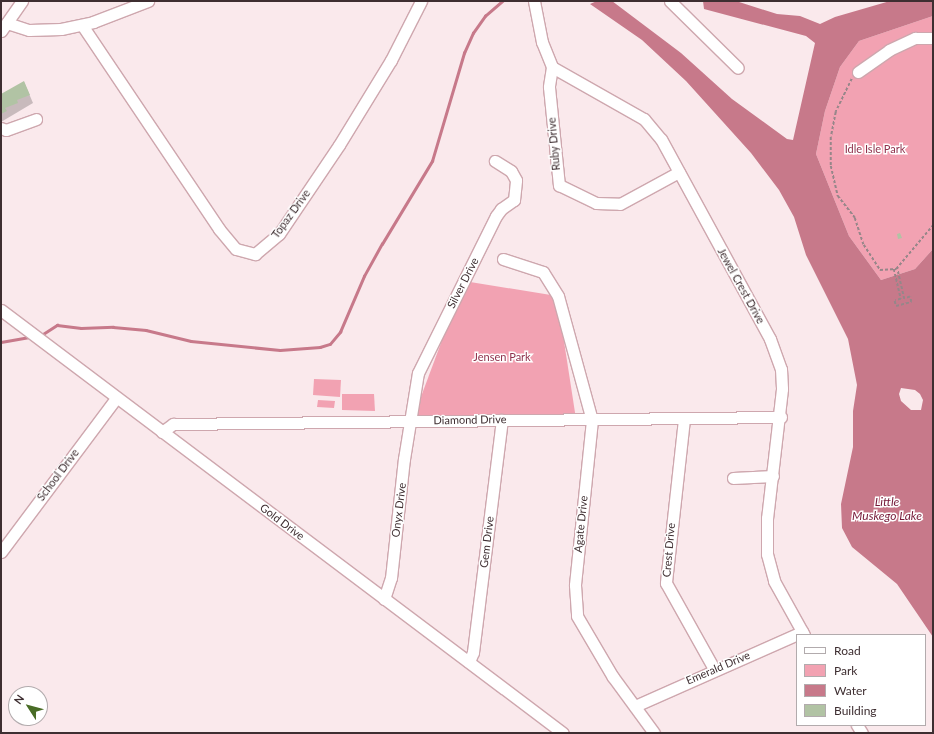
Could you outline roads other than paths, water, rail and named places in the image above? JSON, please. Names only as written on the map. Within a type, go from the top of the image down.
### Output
[{"type":"street","points":[[4,27],[22,1]]},
{"type":"street","points":[[4,27],[35,30],[82,25],[148,1]]},
{"type":"street","name":"Topaz Drive","points":[[82,25],[219,229],[236,248],[255,254],[279,234],[339,145],[391,60],[421,1]]},
{"type":"street","points":[[534,1],[542,42],[552,67]]},
{"type":"street","points":[[670,1],[738,68]]},
{"type":"street","points":[[858,72],[889,50],[915,38],[933,38]]},
{"type":"street","name":"Ruby Drive","points":[[552,67],[550,95],[559,185],[596,203],[620,204],[679,172]]},
{"type":"street","name":"Jewel Crest Drive","points":[[552,67],[644,119],[661,139],[770,339],[781,370],[781,417],[766,530],[768,564],[780,594],[803,633]]},
{"type":"street","points":[[1,128],[6,130],[36,119]]},
{"type":"street","name":"Silver Drive","points":[[412,421],[418,373],[429,347],[496,216],[501,209],[514,200],[516,180],[511,171],[494,161]]},
{"type":"street","name":"Agate Drive","points":[[503,259],[544,272],[558,296],[592,420],[578,553],[575,606],[587,636],[613,678],[654,733]]},
{"type":"street","name":"Gold Drive","points":[[1,310],[563,733]]},
{"type":"street","name":"School Drive","points":[[1,552],[116,398]]},
{"type":"street","name":"Diamond Drive","points":[[162,432],[174,424],[502,420],[540,418],[592,420],[781,417]]},
{"type":"street","name":"Crest Drive","points":[[684,419],[666,583],[714,669]]},
{"type":"street","name":"Gem Drive","points":[[469,662],[473,652],[502,420]]},
{"type":"street","name":"Onyx Drive","points":[[384,599],[391,578],[404,459],[412,421]]},
{"type":"street","points":[[733,478],[773,476]]},
{"type":"street","name":"Emerald Drive","points":[[635,706],[714,669],[796,636]]},
{"type":"water","name":"Little Muskego Lake","points":[[597,1],[612,1],[681,53],[732,99],[787,139],[793,140],[815,43],[806,36],[704,9],[703,1],[736,1],[777,14],[800,16],[820,24],[835,17],[890,1],[933,1],[933,16],[859,41],[840,67],[825,111],[816,154],[849,236],[881,280],[915,269],[933,249],[933,637],[897,584],[852,547],[842,528],[841,504],[853,447],[853,411],[857,385],[848,339],[806,255],[794,217],[779,190],[751,153],[686,81],[642,40],[590,4]],"holes":[[[901,388],[915,390],[920,394],[923,400],[921,410],[911,410],[901,401],[899,394]]]},
{"type":"waterway","points":[[43,334],[57,325],[81,328],[113,327],[146,330],[191,341],[280,350],[320,347],[330,344],[340,332],[364,276],[432,161],[464,53],[473,33],[485,16],[502,1]]},
{"type":"waterway","points":[[1,342],[28,337]]},
{"type":"park label","name":"Idle Isle Park","points":[[875,149]]},
{"type":"park label","name":"Jensen Park","points":[[502,357]]}]
